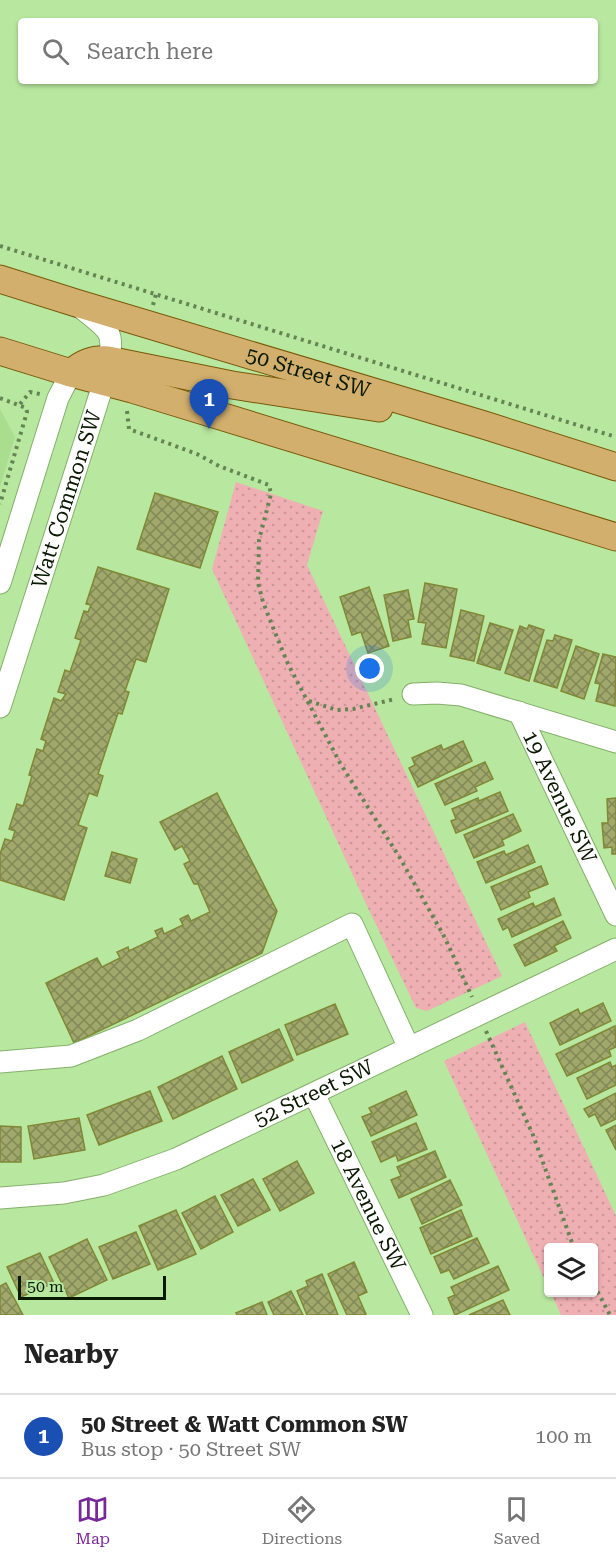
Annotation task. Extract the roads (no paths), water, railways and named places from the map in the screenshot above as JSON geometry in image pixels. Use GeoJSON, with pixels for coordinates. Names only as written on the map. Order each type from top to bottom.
{"type":"FeatureCollection","features":[{"type":"Feature","properties":{"kind":"main road","name":"50 Street SW"},"geometry":{"type":"LineString","coordinates":[[0,279],[616,467]]}},
{"type":"Feature","properties":{"kind":"main road"},"geometry":{"type":"LineString","coordinates":[[0,351],[71,373],[106,371],[232,385],[484,425]]}},
{"type":"Feature","properties":{"kind":"main road"},"geometry":{"type":"LineString","coordinates":[[106,371],[616,537]]}},
{"type":"Feature","properties":{"kind":"street","name":"Watt Common SW"},"geometry":{"type":"LineString","coordinates":[[0,707],[106,371],[111,339],[107,330],[76,303]]}},
{"type":"Feature","properties":{"kind":"street","name":"Watt Common SW"},"geometry":{"type":"LineString","coordinates":[[0,583],[58,398],[71,373]]}},
{"type":"Feature","properties":{"kind":"street"},"geometry":{"type":"LineString","coordinates":[[413,694],[461,695],[616,742]]}},
{"type":"Feature","properties":{"kind":"street","name":"19 Avenue SW"},"geometry":{"type":"LineString","coordinates":[[519,712],[616,915]]}},
{"type":"Feature","properties":{"kind":"street"},"geometry":{"type":"LineString","coordinates":[[0,1062],[71,1056],[138,1030],[352,924],[409,1048]]}},
{"type":"Feature","properties":{"kind":"street","name":"52 Street SW"},"geometry":{"type":"LineString","coordinates":[[0,1198],[64,1193],[104,1185],[176,1159],[616,949]]}},
{"type":"Feature","properties":{"kind":"street","name":"18 Avenue SW"},"geometry":{"type":"LineString","coordinates":[[314,1094],[422,1315]]}},
{"type":"Feature","properties":{"kind":"place","name":"50 Street & Watt Common SW"},"geometry":{"type":"Point","coordinates":[209,429]}}]}
